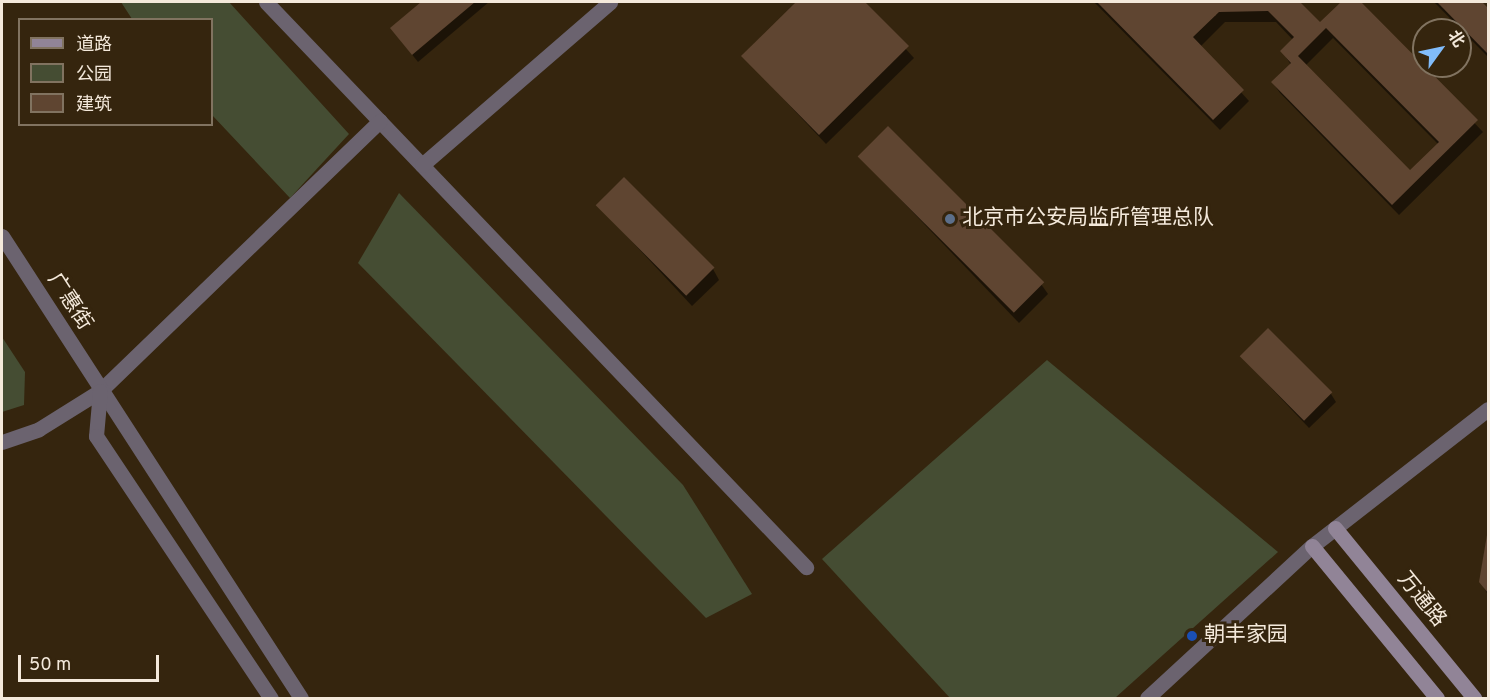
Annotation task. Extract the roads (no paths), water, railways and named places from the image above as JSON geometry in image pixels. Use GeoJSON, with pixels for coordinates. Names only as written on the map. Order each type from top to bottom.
{"type":"FeatureCollection","features":[{"type":"Feature","properties":{"kind":"main road","name":"万通路"},"geometry":{"type":"LineString","coordinates":[[1335,528],[1474,699]]}},
{"type":"Feature","properties":{"kind":"main road"},"geometry":{"type":"LineString","coordinates":[[1312,546],[1437,699]]}},
{"type":"Feature","properties":{"kind":"street"},"geometry":{"type":"LineString","coordinates":[[266,2],[806,567]]}},
{"type":"Feature","properties":{"kind":"street"},"geometry":{"type":"LineString","coordinates":[[422,165],[610,2]]}},
{"type":"Feature","properties":{"kind":"street"},"geometry":{"type":"LineString","coordinates":[[2,442],[39,429],[100,391],[380,121]]}},
{"type":"Feature","properties":{"kind":"street","name":"广惠街"},"geometry":{"type":"LineString","coordinates":[[2,236],[301,699]]}},
{"type":"Feature","properties":{"kind":"street"},"geometry":{"type":"LineString","coordinates":[[100,391],[96,436],[271,699]]}},
{"type":"Feature","properties":{"kind":"street"},"geometry":{"type":"LineString","coordinates":[[1147,699],[1312,546],[1488,409]]}},
{"type":"Feature","properties":{"kind":"place","name":"北京市公安局监所管理总队"},"geometry":{"type":"Point","coordinates":[950,219]}},
{"type":"Feature","properties":{"kind":"place","name":"朝丰家园"},"geometry":{"type":"Point","coordinates":[1192,636]}}]}
